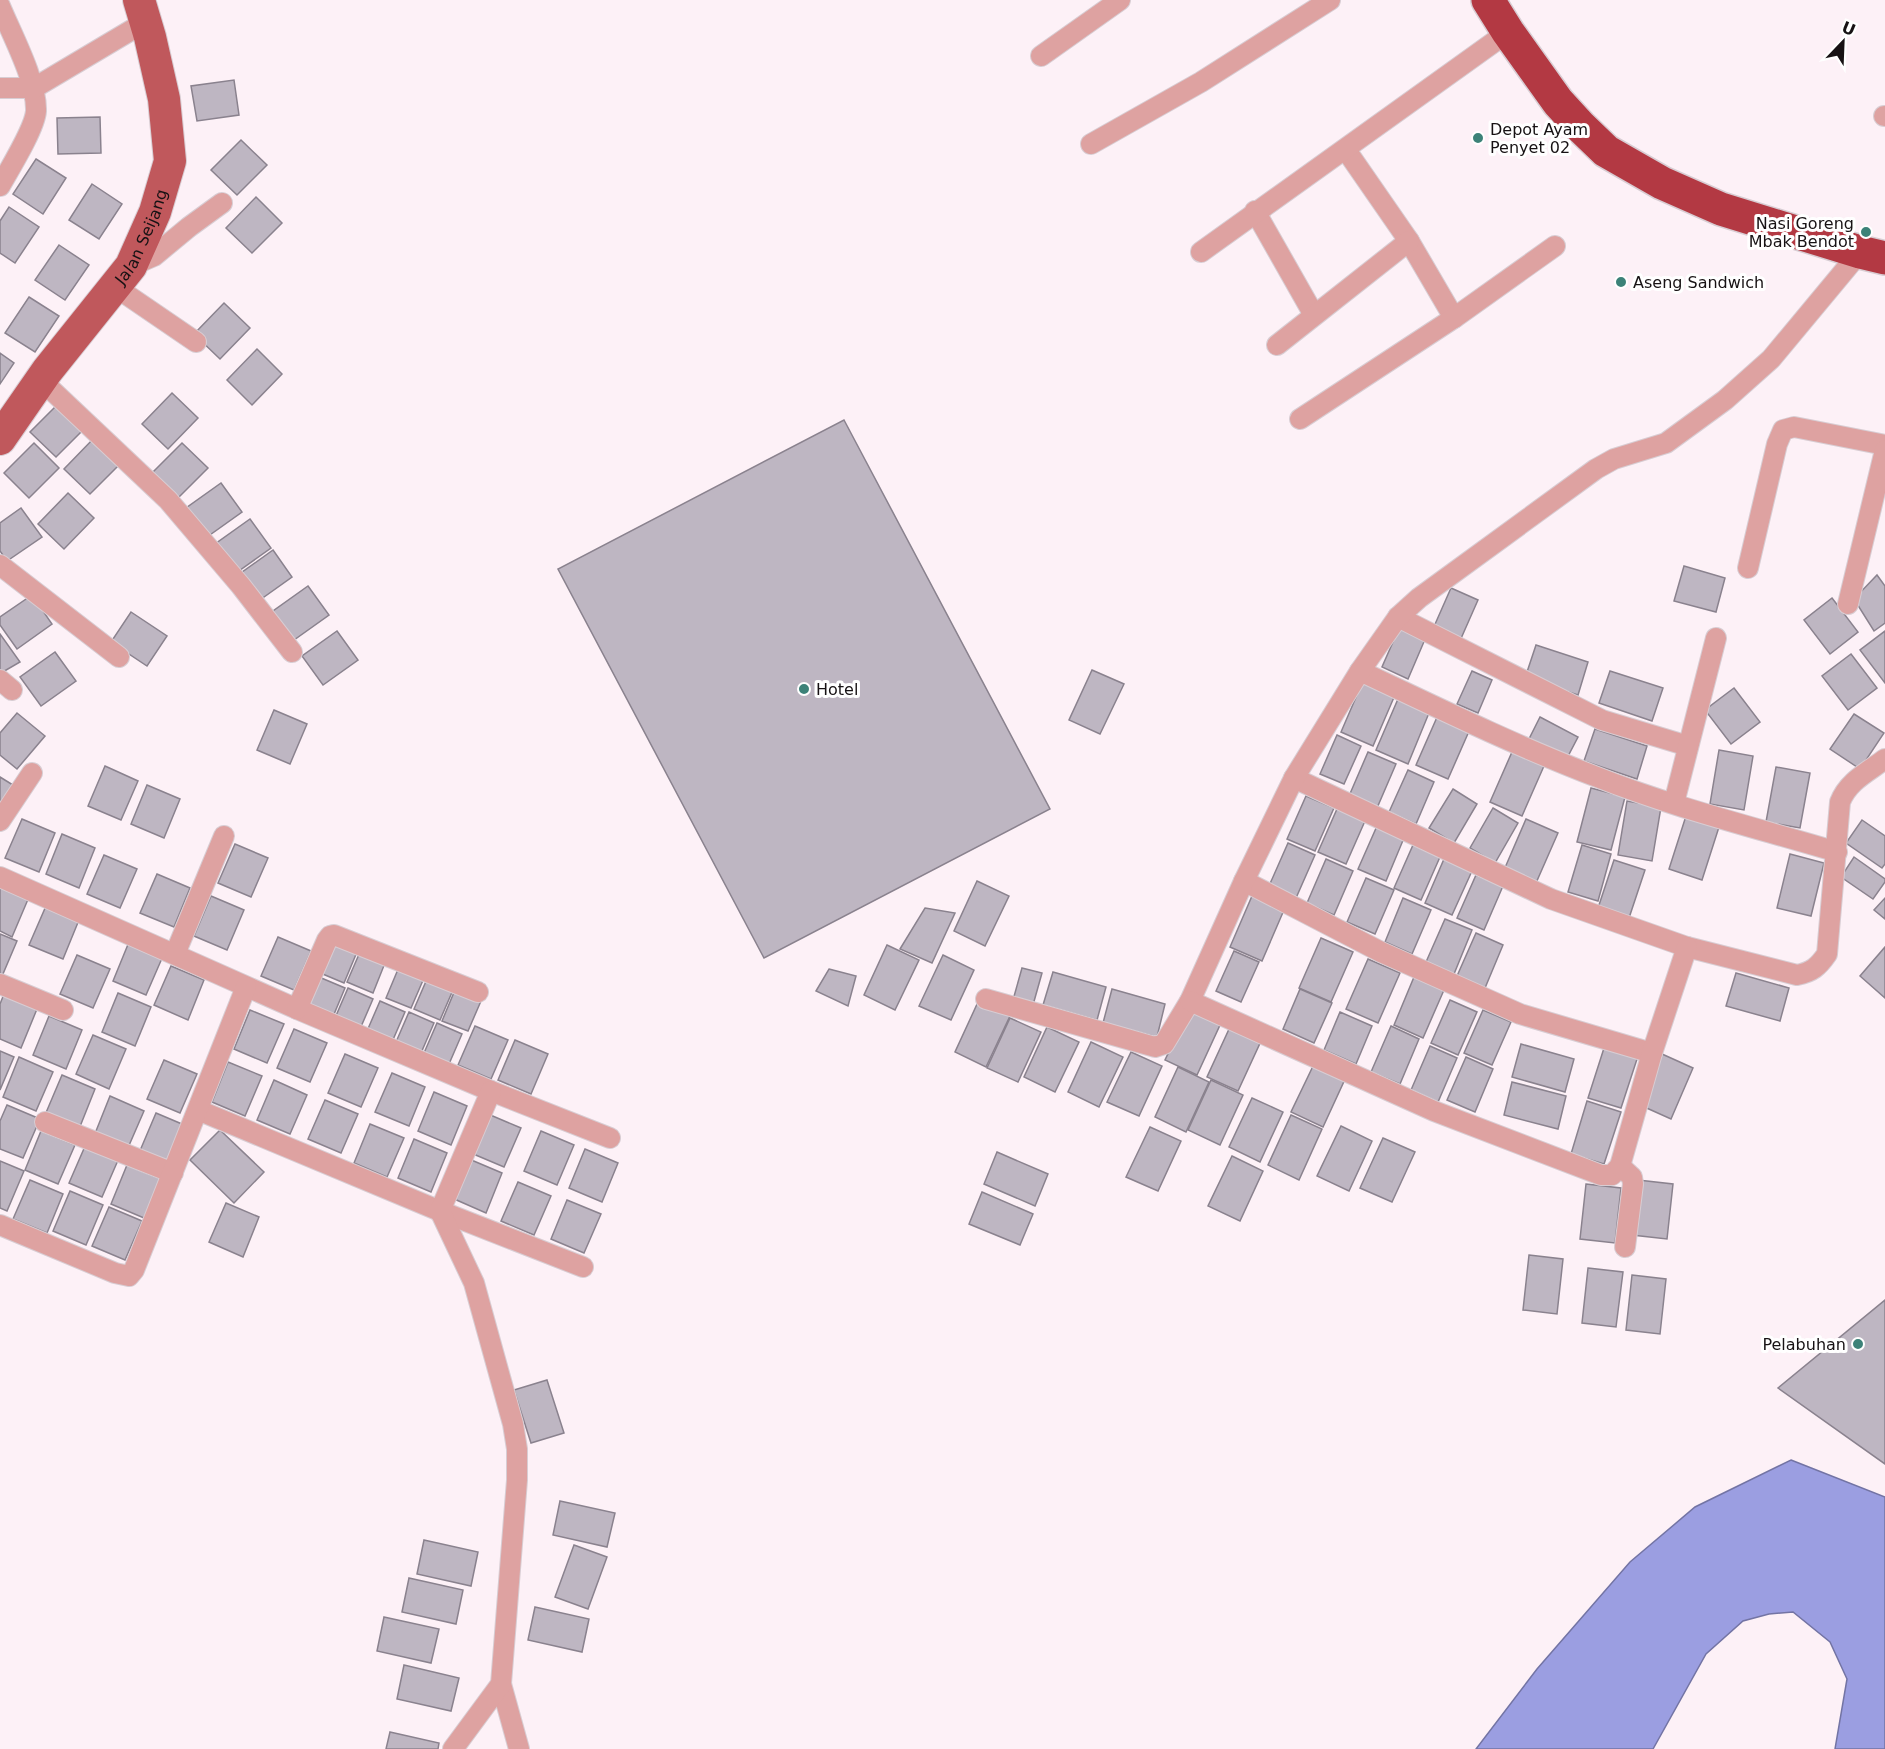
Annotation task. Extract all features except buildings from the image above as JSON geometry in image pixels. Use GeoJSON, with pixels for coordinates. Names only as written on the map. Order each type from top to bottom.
{"type":"FeatureCollection","features":[{"type":"Feature","properties":{"kind":"highway"},"geometry":{"type":"LineString","coordinates":[[1488,0],[1558,102],[1606,151],[1662,183],[1720,209],[1872,255]]}},
{"type":"Feature","properties":{"kind":"main road","name":"Jalan Seijang"},"geometry":{"type":"LineString","coordinates":[[0,439],[47,371],[123,276],[155,212],[170,161],[164,99],[142,11]]}},
{"type":"Feature","properties":{"kind":"street"},"geometry":{"type":"LineString","coordinates":[[1041,56],[1120,0]]}},
{"type":"Feature","properties":{"kind":"street"},"geometry":{"type":"LineString","coordinates":[[1091,144],[1201,82],[1330,0]]}},
{"type":"Feature","properties":{"kind":"street"},"geometry":{"type":"LineString","coordinates":[[0,6],[34,88],[36,113],[21,148],[0,186]]}},
{"type":"Feature","properties":{"kind":"street"},"geometry":{"type":"LineString","coordinates":[[0,88],[34,88],[142,11]]}},
{"type":"Feature","properties":{"kind":"street"},"geometry":{"type":"LineString","coordinates":[[1201,252],[1508,32]]}},
{"type":"Feature","properties":{"kind":"street"},"geometry":{"type":"LineString","coordinates":[[1346,150],[1409,241],[1454,318]]}},
{"type":"Feature","properties":{"kind":"street"},"geometry":{"type":"LineString","coordinates":[[195,342],[123,276],[170,245],[189,227],[222,203]]}},
{"type":"Feature","properties":{"kind":"street"},"geometry":{"type":"LineString","coordinates":[[1256,211],[1314,315]]}},
{"type":"Feature","properties":{"kind":"street"},"geometry":{"type":"LineString","coordinates":[[1277,345],[1409,241]]}},
{"type":"Feature","properties":{"kind":"street"},"geometry":{"type":"LineString","coordinates":[[1300,419],[1454,318],[1555,246]]}},
{"type":"Feature","properties":{"kind":"street"},"geometry":{"type":"LineString","coordinates":[[986,999],[1155,1047],[1164,1044],[1190,1000],[1294,778],[1360,670],[1398,617],[1419,598],[1596,469],[1614,459],[1666,443],[1725,400],[1771,359],[1872,255]]}},
{"type":"Feature","properties":{"kind":"street"},"geometry":{"type":"LineString","coordinates":[[42,381],[168,500],[241,586],[292,652]]}},
{"type":"Feature","properties":{"kind":"street"},"geometry":{"type":"LineString","coordinates":[[1748,568],[1777,444],[1783,430],[1794,427],[1885,445]]}},
{"type":"Feature","properties":{"kind":"street"},"geometry":{"type":"LineString","coordinates":[[1848,604],[1885,450]]}},
{"type":"Feature","properties":{"kind":"street"},"geometry":{"type":"LineString","coordinates":[[0,565],[119,657]]}},
{"type":"Feature","properties":{"kind":"street"},"geometry":{"type":"LineString","coordinates":[[1398,617],[1602,720],[1688,746]]}},
{"type":"Feature","properties":{"kind":"street"},"geometry":{"type":"LineString","coordinates":[[1674,803],[1716,638]]}},
{"type":"Feature","properties":{"kind":"street"},"geometry":{"type":"LineString","coordinates":[[1360,670],[1508,741],[1599,778],[1837,852]]}},
{"type":"Feature","properties":{"kind":"street"},"geometry":{"type":"LineString","coordinates":[[1294,778],[1551,899],[1687,947],[1797,975],[1817,967],[1827,954],[1840,802],[1851,783],[1885,759]]}},
{"type":"Feature","properties":{"kind":"street"},"geometry":{"type":"LineString","coordinates":[[0,821],[32,773]]}},
{"type":"Feature","properties":{"kind":"street"},"geometry":{"type":"LineString","coordinates":[[175,954],[224,836]]}},
{"type":"Feature","properties":{"kind":"street"},"geometry":{"type":"LineString","coordinates":[[0,877],[297,1009],[491,1091],[610,1138]]}},
{"type":"Feature","properties":{"kind":"street"},"geometry":{"type":"LineString","coordinates":[[1244,882],[1382,952],[1520,1014],[1652,1053]]}},
{"type":"Feature","properties":{"kind":"street"},"geometry":{"type":"LineString","coordinates":[[297,1009],[327,940],[334,935],[478,992]]}},
{"type":"Feature","properties":{"kind":"street"},"geometry":{"type":"LineString","coordinates":[[1190,1000],[1434,1111],[1601,1175],[1612,1175],[1620,1166],[1652,1053],[1687,947]]}},
{"type":"Feature","properties":{"kind":"street"},"geometry":{"type":"LineString","coordinates":[[0,984],[63,1010]]}},
{"type":"Feature","properties":{"kind":"street"},"geometry":{"type":"LineString","coordinates":[[0,1225],[116,1273],[129,1276],[134,1270],[246,987]]}},
{"type":"Feature","properties":{"kind":"street"},"geometry":{"type":"LineString","coordinates":[[491,1091],[440,1211],[474,1283],[513,1424],[517,1449],[517,1480],[501,1684],[519,1749]]}},
{"type":"Feature","properties":{"kind":"street"},"geometry":{"type":"LineString","coordinates":[[198,1110],[440,1211],[583,1267]]}},
{"type":"Feature","properties":{"kind":"street"},"geometry":{"type":"LineString","coordinates":[[45,1122],[173,1173]]}},
{"type":"Feature","properties":{"kind":"street"},"geometry":{"type":"LineString","coordinates":[[1620,1166],[1632,1177],[1633,1184],[1625,1248]]}},
{"type":"Feature","properties":{"kind":"street"},"geometry":{"type":"LineString","coordinates":[[453,1749],[501,1684]]}},
{"type":"Feature","properties":{"kind":"water"},"geometry":{"type":"Polygon","coordinates":[[[1791,1460],[1885,1497],[1885,1749],[1835,1749],[1847,1679],[1830,1642],[1793,1612],[1769,1614],[1743,1621],[1706,1654],[1653,1749],[1476,1749],[1537,1669],[1630,1562],[1695,1507],[1791,1460]]]}},
{"type":"Feature","properties":{"kind":"place","name":"Depot Ayam Penyet 02"},"geometry":{"type":"Point","coordinates":[1478,138]}},
{"type":"Feature","properties":{"kind":"place","name":"Nasi Goreng Mbak Bendot"},"geometry":{"type":"Point","coordinates":[1866,232]}},
{"type":"Feature","properties":{"kind":"place","name":"Aseng Sandwich"},"geometry":{"type":"Point","coordinates":[1621,282]}},
{"type":"Feature","properties":{"kind":"place","name":"Hotel"},"geometry":{"type":"Point","coordinates":[804,689]}},
{"type":"Feature","properties":{"kind":"place","name":"Pelabuhan"},"geometry":{"type":"Point","coordinates":[1858,1344]}}]}
